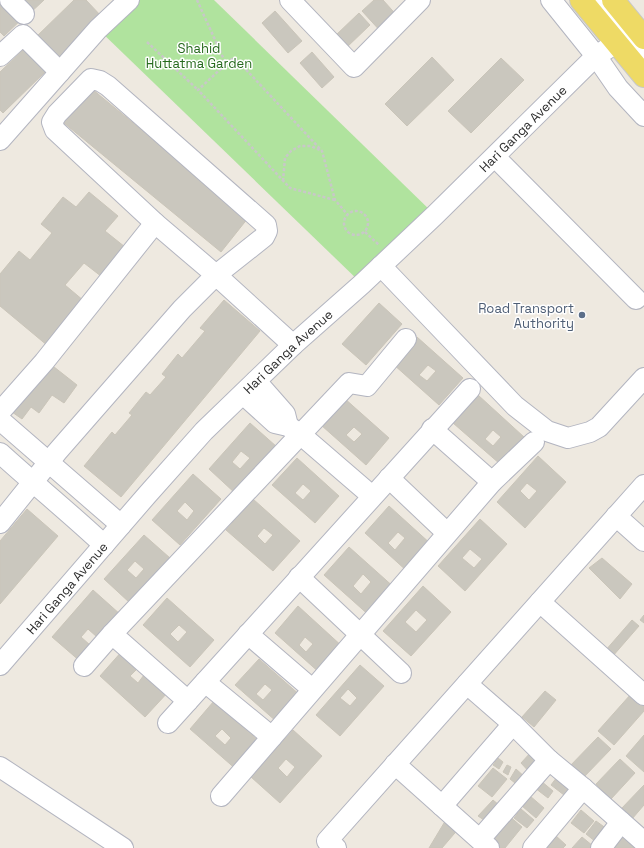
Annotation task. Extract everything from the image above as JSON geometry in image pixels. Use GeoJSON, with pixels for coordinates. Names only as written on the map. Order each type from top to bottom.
{"type":"FeatureCollection","features":[{"type":"Feature","properties":{"kind":"main road"},"geometry":{"type":"LineString","coordinates":[[581,0],[644,76]]}},
{"type":"Feature","properties":{"kind":"main road"},"geometry":{"type":"LineString","coordinates":[[613,0],[640,26]]}},
{"type":"Feature","properties":{"kind":"street"},"geometry":{"type":"LineString","coordinates":[[10,0],[24,14]]}},
{"type":"Feature","properties":{"kind":"street"},"geometry":{"type":"LineString","coordinates":[[0,140],[98,29],[129,0]]}},
{"type":"Feature","properties":{"kind":"street"},"geometry":{"type":"LineString","coordinates":[[290,0],[354,67],[420,0]]}},
{"type":"Feature","properties":{"kind":"street"},"geometry":{"type":"LineString","coordinates":[[551,0],[596,56],[618,88],[644,116]]}},
{"type":"Feature","properties":{"kind":"street"},"geometry":{"type":"LineString","coordinates":[[597,0],[644,58]]}},
{"type":"Feature","properties":{"kind":"street"},"geometry":{"type":"LineString","coordinates":[[0,56],[22,35],[60,72]]}},
{"type":"Feature","properties":{"kind":"street","name":"Hari Ganga Avenue"},"geometry":{"type":"LineString","coordinates":[[0,665],[204,431],[293,345],[381,266],[495,157],[596,56],[616,43]]}},
{"type":"Feature","properties":{"kind":"street"},"geometry":{"type":"LineString","coordinates":[[0,523],[48,462],[182,309],[216,275],[264,237],[266,231],[266,225],[108,86],[100,81],[90,79],[57,114],[52,122],[55,130],[155,223],[216,275],[293,345]]}},
{"type":"Feature","properties":{"kind":"street"},"geometry":{"type":"LineString","coordinates":[[495,157],[636,299]]}},
{"type":"Feature","properties":{"kind":"street"},"geometry":{"type":"LineString","coordinates":[[0,412],[44,362],[155,223]]}},
{"type":"Feature","properties":{"kind":"street"},"geometry":{"type":"LineString","coordinates":[[381,266],[515,406],[547,431],[568,438],[590,432],[599,427],[644,378]]}},
{"type":"Feature","properties":{"kind":"street"},"geometry":{"type":"LineString","coordinates":[[84,666],[294,430],[350,383],[367,386],[406,339]]}},
{"type":"Feature","properties":{"kind":"street"},"geometry":{"type":"LineString","coordinates":[[250,388],[275,423],[294,430],[372,496]]}},
{"type":"Feature","properties":{"kind":"street"},"geometry":{"type":"LineString","coordinates":[[168,723],[470,389]]}},
{"type":"Feature","properties":{"kind":"street"},"geometry":{"type":"LineString","coordinates":[[0,420],[121,525]]}},
{"type":"Feature","properties":{"kind":"street"},"geometry":{"type":"LineString","coordinates":[[432,430],[492,482]]}},
{"type":"Feature","properties":{"kind":"street"},"geometry":{"type":"LineString","coordinates":[[221,796],[492,482],[534,442]]}},
{"type":"Feature","properties":{"kind":"street"},"geometry":{"type":"LineString","coordinates":[[0,453],[33,483],[56,500],[104,545]]}},
{"type":"Feature","properties":{"kind":"street"},"geometry":{"type":"LineString","coordinates":[[389,478],[447,533]]}},
{"type":"Feature","properties":{"kind":"street"},"geometry":{"type":"LineString","coordinates":[[336,848],[327,841],[644,485]]}},
{"type":"Feature","properties":{"kind":"street"},"geometry":{"type":"LineString","coordinates":[[616,516],[644,540]]}},
{"type":"Feature","properties":{"kind":"street"},"geometry":{"type":"LineString","coordinates":[[299,577],[401,673]]}},
{"type":"Feature","properties":{"kind":"street"},"geometry":{"type":"LineString","coordinates":[[540,602],[644,695]]}},
{"type":"Feature","properties":{"kind":"street"},"geometry":{"type":"LineString","coordinates":[[112,634],[188,701]]}},
{"type":"Feature","properties":{"kind":"street"},"geometry":{"type":"LineString","coordinates":[[248,634],[312,689]]}},
{"type":"Feature","properties":{"kind":"street"},"geometry":{"type":"LineString","coordinates":[[205,682],[272,737]]}},
{"type":"Feature","properties":{"kind":"street"},"geometry":{"type":"LineString","coordinates":[[467,684],[512,724],[549,760],[644,842]]}},
{"type":"Feature","properties":{"kind":"street"},"geometry":{"type":"LineString","coordinates":[[442,806],[512,724]]}},
{"type":"Feature","properties":{"kind":"street"},"geometry":{"type":"LineString","coordinates":[[395,764],[484,844],[549,760]]}},
{"type":"Feature","properties":{"kind":"street"},"geometry":{"type":"LineString","coordinates":[[0,767],[123,848]]}},
{"type":"Feature","properties":{"kind":"street"},"geometry":{"type":"LineString","coordinates":[[533,848],[583,788]]}},
{"type":"Feature","properties":{"kind":"street"},"geometry":{"type":"LineString","coordinates":[[600,848],[621,822]]}},
{"type":"Feature","properties":{"kind":"path"},"geometry":{"type":"LineString","coordinates":[[197,0],[226,64]]}},
{"type":"Feature","properties":{"kind":"path"},"geometry":{"type":"LineString","coordinates":[[147,42],[198,90],[290,188],[335,200]]}},
{"type":"Feature","properties":{"kind":"path"},"geometry":{"type":"LineString","coordinates":[[198,90],[232,59],[239,62],[322,151],[335,200],[348,215]]}},
{"type":"Feature","properties":{"kind":"path"},"geometry":{"type":"LineString","coordinates":[[283,181],[285,158],[291,151],[300,146],[311,146],[322,151]]}},
{"type":"Feature","properties":{"kind":"path"},"geometry":{"type":"LineString","coordinates":[[355,212],[366,216],[368,224],[365,232],[355,235],[348,232],[345,222],[348,215],[355,212]]}},
{"type":"Feature","properties":{"kind":"green space","name":"Shahid Huttatma Garden"},"geometry":{"type":"Polygon","coordinates":[[[129,0],[214,0],[435,215],[362,284],[98,29],[129,0]]]}},
{"type":"Feature","properties":{"kind":"building"},"geometry":{"type":"Polygon","coordinates":[[[0,0],[7,0],[24,17],[4,36],[0,32],[0,0]]]}},
{"type":"Feature","properties":{"kind":"building"},"geometry":{"type":"Polygon","coordinates":[[[13,0],[44,0],[28,15],[13,0]]]}},
{"type":"Feature","properties":{"kind":"building"},"geometry":{"type":"Polygon","coordinates":[[[74,0],[86,0],[102,17],[56,60],[35,38],[74,0]]]}},
{"type":"Feature","properties":{"kind":"building"},"geometry":{"type":"Polygon","coordinates":[[[374,0],[383,0],[400,19],[383,34],[362,11],[374,0]]]}},
{"type":"Feature","properties":{"kind":"building"},"geometry":{"type":"Polygon","coordinates":[[[275,11],[302,41],[288,53],[262,23],[275,11]]]}},
{"type":"Feature","properties":{"kind":"building"},"geometry":{"type":"Polygon","coordinates":[[[359,13],[370,25],[346,48],[335,36],[359,13]]]}},
{"type":"Feature","properties":{"kind":"building"},"geometry":{"type":"Polygon","coordinates":[[[24,49],[45,72],[3,113],[0,110],[0,72],[24,49]]]}},
{"type":"Feature","properties":{"kind":"building"},"geometry":{"type":"Polygon","coordinates":[[[312,52],[334,77],[322,88],[300,63],[312,52]]]}},
{"type":"Feature","properties":{"kind":"building"},"geometry":{"type":"Polygon","coordinates":[[[432,57],[454,80],[407,126],[385,104],[432,57]]]}},
{"type":"Feature","properties":{"kind":"building"},"geometry":{"type":"Polygon","coordinates":[[[501,58],[524,80],[471,133],[448,111],[501,58]]]}},
{"type":"Feature","properties":{"kind":"building"},"geometry":{"type":"Polygon","coordinates":[[[92,89],[248,218],[221,252],[64,123],[92,89]]]}},
{"type":"Feature","properties":{"kind":"building"},"geometry":{"type":"Polygon","coordinates":[[[89,192],[118,216],[105,231],[130,251],[106,280],[84,263],[65,285],[84,301],[48,346],[0,306],[0,274],[19,251],[30,260],[52,233],[41,224],[63,197],[76,207],[89,192]]]}},
{"type":"Feature","properties":{"kind":"building"},"geometry":{"type":"Polygon","coordinates":[[[224,300],[260,331],[121,497],[84,466],[112,432],[115,435],[132,415],[129,413],[146,392],[150,395],[166,377],[162,374],[178,354],[182,358],[205,331],[200,328],[224,300]]]}},
{"type":"Feature","properties":{"kind":"building"},"geometry":{"type":"Polygon","coordinates":[[[379,303],[402,324],[366,365],[342,344],[379,303]]]}},
{"type":"Feature","properties":{"kind":"building"},"geometry":{"type":"Polygon","coordinates":[[[417,337],[463,378],[439,405],[393,364],[417,337]],[[428,365],[419,375],[427,381],[436,371],[428,365]]]}},
{"type":"Feature","properties":{"kind":"building"},"geometry":{"type":"Polygon","coordinates":[[[49,363],[77,385],[64,403],[52,395],[39,413],[31,407],[22,419],[12,412],[49,363]]]}},
{"type":"Feature","properties":{"kind":"building"},"geometry":{"type":"Polygon","coordinates":[[[478,395],[524,437],[500,464],[453,423],[478,395]],[[493,430],[485,439],[493,446],[501,437],[493,430]]]}},
{"type":"Feature","properties":{"kind":"building"},"geometry":{"type":"Polygon","coordinates":[[[344,398],[389,438],[366,465],[321,425],[344,398]],[[354,427],[346,435],[354,442],[362,434],[354,427]]]}},
{"type":"Feature","properties":{"kind":"building"},"geometry":{"type":"Polygon","coordinates":[[[250,423],[277,447],[236,494],[209,469],[250,423]],[[241,451],[232,462],[240,469],[250,458],[241,451]]]}},
{"type":"Feature","properties":{"kind":"building"},"geometry":{"type":"Polygon","coordinates":[[[538,456],[566,482],[525,528],[497,502],[538,456]],[[527,483],[520,491],[529,500],[537,491],[527,483]]]}},
{"type":"Feature","properties":{"kind":"building"},"geometry":{"type":"Polygon","coordinates":[[[297,458],[339,496],[315,523],[272,485],[297,458]],[[303,484],[295,493],[303,500],[311,491],[303,484]]]}},
{"type":"Feature","properties":{"kind":"building"},"geometry":{"type":"Polygon","coordinates":[[[193,474],[221,499],[180,545],[152,520],[193,474]],[[185,502],[177,511],[187,520],[194,511],[185,502]]]}},
{"type":"Feature","properties":{"kind":"building"},"geometry":{"type":"Polygon","coordinates":[[[253,499],[300,541],[273,571],[226,530],[253,499]],[[264,528],[257,536],[265,544],[273,535],[264,528]]]}},
{"type":"Feature","properties":{"kind":"building"},"geometry":{"type":"Polygon","coordinates":[[[389,506],[432,545],[408,572],[365,533],[389,506]],[[398,532],[388,543],[395,550],[405,538],[398,532]]]}},
{"type":"Feature","properties":{"kind":"building"},"geometry":{"type":"Polygon","coordinates":[[[27,509],[58,536],[0,604],[0,541],[27,509]]]}},
{"type":"Feature","properties":{"kind":"building"},"geometry":{"type":"Polygon","coordinates":[[[480,519],[507,544],[465,591],[438,566],[480,519]],[[470,549],[462,558],[474,568],[482,559],[470,549]]]}},
{"type":"Feature","properties":{"kind":"building"},"geometry":{"type":"Polygon","coordinates":[[[144,535],[170,558],[130,603],[104,579],[144,535]],[[135,561],[127,570],[136,578],[144,569],[135,561]]]}},
{"type":"Feature","properties":{"kind":"building"},"geometry":{"type":"Polygon","coordinates":[[[349,547],[396,589],[371,617],[324,575],[349,547]],[[363,574],[353,586],[361,594],[371,582],[363,574]]]}},
{"type":"Feature","properties":{"kind":"building"},"geometry":{"type":"Polygon","coordinates":[[[602,558],[632,584],[620,599],[589,568],[602,558]]]}},
{"type":"Feature","properties":{"kind":"building"},"geometry":{"type":"Polygon","coordinates":[[[423,586],[451,612],[411,656],[383,631],[423,586]],[[416,610],[405,622],[416,632],[427,620],[416,610]]]}},
{"type":"Feature","properties":{"kind":"building"},"geometry":{"type":"Polygon","coordinates":[[[93,590],[121,615],[81,662],[52,637],[93,590]],[[88,629],[81,637],[90,645],[97,637],[88,629]]]}},
{"type":"Feature","properties":{"kind":"building"},"geometry":{"type":"Polygon","coordinates":[[[167,598],[214,640],[190,667],[143,625],[167,598]],[[179,625],[170,634],[178,642],[187,632],[179,625]]]}},
{"type":"Feature","properties":{"kind":"building"},"geometry":{"type":"Polygon","coordinates":[[[298,606],[344,648],[321,674],[275,633],[298,606]],[[305,637],[299,645],[306,652],[313,644],[305,637]]]}},
{"type":"Feature","properties":{"kind":"building"},"geometry":{"type":"Polygon","coordinates":[[[644,615],[644,623],[640,620],[644,615]]]}},
{"type":"Feature","properties":{"kind":"building"},"geometry":{"type":"Polygon","coordinates":[[[632,620],[639,626],[612,657],[605,651],[632,620]]]}},
{"type":"Feature","properties":{"kind":"building"},"geometry":{"type":"Polygon","coordinates":[[[123,650],[169,691],[145,717],[100,676],[123,650]],[[137,669],[130,676],[138,683],[144,675],[137,669]]]}},
{"type":"Feature","properties":{"kind":"building"},"geometry":{"type":"Polygon","coordinates":[[[259,659],[301,696],[277,722],[235,685],[259,659]],[[265,684],[256,694],[263,700],[272,690],[265,684]]]}},
{"type":"Feature","properties":{"kind":"building"},"geometry":{"type":"Polygon","coordinates":[[[360,665],[384,686],[340,736],[316,715],[360,665]],[[348,689],[340,698],[350,706],[357,698],[348,689]]]}},
{"type":"Feature","properties":{"kind":"building"},"geometry":{"type":"Polygon","coordinates":[[[545,691],[556,700],[534,727],[522,717],[545,691]]]}},
{"type":"Feature","properties":{"kind":"building"},"geometry":{"type":"Polygon","coordinates":[[[631,694],[644,706],[644,711],[614,745],[598,731],[631,694]]]}},
{"type":"Feature","properties":{"kind":"building"},"geometry":{"type":"Polygon","coordinates":[[[214,701],[262,744],[238,771],[190,729],[214,701]],[[222,729],[215,736],[225,745],[231,738],[222,729]]]}},
{"type":"Feature","properties":{"kind":"building"},"geometry":{"type":"Polygon","coordinates":[[[293,730],[322,756],[280,803],[251,777],[293,730]],[[286,759],[278,768],[287,777],[295,767],[286,759]]]}},
{"type":"Feature","properties":{"kind":"building"},"geometry":{"type":"Polygon","coordinates":[[[644,735],[644,772],[626,756],[644,735]]]}},
{"type":"Feature","properties":{"kind":"building"},"geometry":{"type":"Polygon","coordinates":[[[598,737],[611,749],[582,779],[569,767],[598,737]]]}},
{"type":"Feature","properties":{"kind":"building"},"geometry":{"type":"Polygon","coordinates":[[[532,751],[543,761],[532,775],[521,763],[532,751]]]}},
{"type":"Feature","properties":{"kind":"building"},"geometry":{"type":"Polygon","coordinates":[[[498,758],[503,762],[499,769],[493,765],[498,758]]]}},
{"type":"Feature","properties":{"kind":"building"},"geometry":{"type":"Polygon","coordinates":[[[620,759],[635,773],[611,799],[596,784],[620,759]]]}},
{"type":"Feature","properties":{"kind":"building"},"geometry":{"type":"Polygon","coordinates":[[[507,765],[511,767],[508,775],[503,772],[507,765]]]}},
{"type":"Feature","properties":{"kind":"building"},"geometry":{"type":"Polygon","coordinates":[[[493,768],[507,779],[492,797],[478,786],[493,768]]]}},
{"type":"Feature","properties":{"kind":"building"},"geometry":{"type":"Polygon","coordinates":[[[516,769],[526,778],[520,787],[510,779],[516,769]]]}},
{"type":"Feature","properties":{"kind":"building"},"geometry":{"type":"Polygon","coordinates":[[[557,777],[570,787],[564,795],[551,785],[557,777]]]}},
{"type":"Feature","properties":{"kind":"building"},"geometry":{"type":"Polygon","coordinates":[[[541,781],[553,791],[548,798],[535,788],[541,781]]]}},
{"type":"Feature","properties":{"kind":"building"},"geometry":{"type":"Polygon","coordinates":[[[644,785],[644,805],[632,819],[621,809],[644,785]]]}},
{"type":"Feature","properties":{"kind":"building"},"geometry":{"type":"Polygon","coordinates":[[[530,796],[544,808],[536,818],[522,806],[530,796]]]}},
{"type":"Feature","properties":{"kind":"building"},"geometry":{"type":"Polygon","coordinates":[[[493,800],[499,805],[487,822],[478,816],[493,800]]]}},
{"type":"Feature","properties":{"kind":"building"},"geometry":{"type":"Polygon","coordinates":[[[521,809],[534,820],[527,828],[514,818],[521,809]]]}},
{"type":"Feature","properties":{"kind":"building"},"geometry":{"type":"Polygon","coordinates":[[[581,810],[594,821],[584,833],[571,823],[581,810]]]}},
{"type":"Feature","properties":{"kind":"building"},"geometry":{"type":"Polygon","coordinates":[[[508,815],[522,827],[505,848],[501,848],[489,838],[508,815]]]}},
{"type":"Feature","properties":{"kind":"building"},"geometry":{"type":"Polygon","coordinates":[[[447,818],[460,827],[442,848],[429,848],[447,818]]]}},
{"type":"Feature","properties":{"kind":"building"},"geometry":{"type":"Polygon","coordinates":[[[596,821],[607,829],[596,842],[586,834],[596,821]]]}},
{"type":"Feature","properties":{"kind":"building"},"geometry":{"type":"Polygon","coordinates":[[[622,831],[635,848],[608,848],[622,831]]]}},
{"type":"Feature","properties":{"kind":"building"},"geometry":{"type":"Polygon","coordinates":[[[555,835],[566,845],[563,848],[544,848],[555,835]]]}},
{"type":"Feature","properties":{"kind":"building"},"geometry":{"type":"Polygon","coordinates":[[[582,837],[593,846],[592,848],[572,848],[582,837]]]}},
{"type":"Feature","properties":{"kind":"place","name":"Road Transport Authority"},"geometry":{"type":"Point","coordinates":[582,315]}}]}
